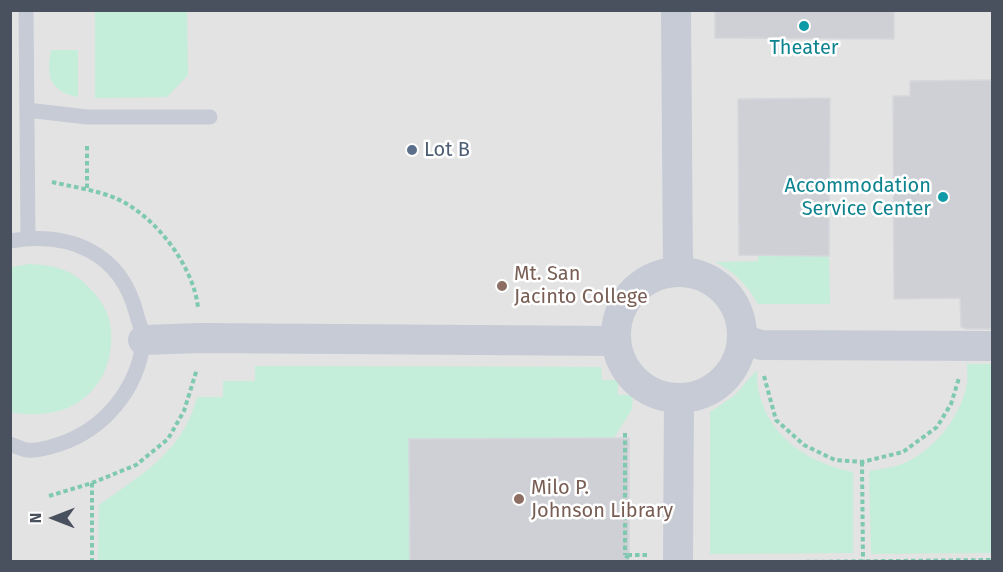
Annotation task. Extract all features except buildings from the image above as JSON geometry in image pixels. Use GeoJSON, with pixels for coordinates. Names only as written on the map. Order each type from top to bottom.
{"type":"FeatureCollection","features":[{"type":"Feature","properties":{"kind":"street"},"geometry":{"type":"LineString","coordinates":[[676,10],[678,271]]}},
{"type":"Feature","properties":{"kind":"street"},"geometry":{"type":"LineString","coordinates":[[752,342],[735,305],[725,291],[711,280],[695,273],[678,271],[657,274],[639,285],[625,301],[617,320],[615,341],[620,360],[630,376],[644,388],[661,396],[679,398],[698,396],[715,387],[729,374],[738,358],[752,342],[993,346]]}},
{"type":"Feature","properties":{"kind":"street"},"geometry":{"type":"LineString","coordinates":[[143,340],[201,338],[615,341]]}},
{"type":"Feature","properties":{"kind":"street"},"geometry":{"type":"LineString","coordinates":[[678,561],[679,398]]}},
{"type":"Feature","properties":{"kind":"lane"},"geometry":{"type":"LineString","coordinates":[[26,10],[28,238]]}},
{"type":"Feature","properties":{"kind":"lane"},"geometry":{"type":"LineString","coordinates":[[27,110],[87,117],[210,117]]}},
{"type":"Feature","properties":{"kind":"lane"},"geometry":{"type":"LineString","coordinates":[[10,241],[28,238],[52,239],[74,243],[96,254],[115,269],[126,284],[143,340],[140,361],[125,394],[113,409],[92,428],[74,439],[52,446],[28,450],[10,444]]}},
{"type":"Feature","properties":{"kind":"path"},"geometry":{"type":"LineString","coordinates":[[87,146],[87,190]]}},
{"type":"Feature","properties":{"kind":"path"},"geometry":{"type":"LineString","coordinates":[[752,342],[776,420],[804,445],[835,460],[862,462],[903,452],[938,427],[951,404],[959,380],[959,346]]}},
{"type":"Feature","properties":{"kind":"path"},"geometry":{"type":"LineString","coordinates":[[625,433],[625,555]]}},
{"type":"Feature","properties":{"kind":"path"},"geometry":{"type":"LineString","coordinates":[[862,462],[863,561]]}},
{"type":"Feature","properties":{"kind":"path"},"geometry":{"type":"LineString","coordinates":[[92,483],[92,561]]}},
{"type":"Feature","properties":{"kind":"path"},"geometry":{"type":"LineString","coordinates":[[791,561],[993,560]]}},
{"type":"Feature","properties":{"kind":"shaded area","name":"Mt. San Jacinto College"},"geometry":{"type":"Polygon","coordinates":[[[11,11],[992,11],[992,561],[11,561],[11,11]]]}},
{"type":"Feature","properties":{"kind":"green space"},"geometry":{"type":"Polygon","coordinates":[[[95,11],[187,11],[188,75],[167,97],[95,98],[95,11]]]}},
{"type":"Feature","properties":{"kind":"green space"},"geometry":{"type":"Polygon","coordinates":[[[51,50],[78,50],[78,97],[61,91],[52,81],[49,68],[51,50]]]}},
{"type":"Feature","properties":{"kind":"green space"},"geometry":{"type":"Polygon","coordinates":[[[758,256],[829,256],[830,304],[758,304],[740,280],[715,262],[758,261],[758,256]]]}},
{"type":"Feature","properties":{"kind":"green space"},"geometry":{"type":"Polygon","coordinates":[[[30,264],[62,269],[82,281],[95,294],[109,318],[111,345],[107,364],[100,380],[90,393],[63,409],[29,414],[11,412],[11,267],[30,264]]]}},
{"type":"Feature","properties":{"kind":"green space"},"geometry":{"type":"Polygon","coordinates":[[[967,364],[992,364],[992,553],[871,554],[869,471],[902,464],[925,451],[935,442],[952,420],[964,396],[967,364]]]}},
{"type":"Feature","properties":{"kind":"green space"},"geometry":{"type":"Polygon","coordinates":[[[255,366],[601,367],[602,380],[618,380],[618,395],[633,395],[632,409],[614,438],[409,439],[410,561],[98,562],[99,505],[145,472],[171,447],[191,416],[197,397],[223,397],[223,381],[255,381],[255,366]]]}},
{"type":"Feature","properties":{"kind":"green space"},"geometry":{"type":"Polygon","coordinates":[[[757,370],[758,390],[764,409],[782,436],[807,455],[853,472],[853,553],[710,554],[710,412],[734,396],[757,370]]]}},
{"type":"Feature","properties":{"kind":"place","name":"Theater"},"geometry":{"type":"Point","coordinates":[804,26]}},
{"type":"Feature","properties":{"kind":"place","name":"Lot B"},"geometry":{"type":"Point","coordinates":[412,150]}},
{"type":"Feature","properties":{"kind":"place","name":"Accommodation Service Center"},"geometry":{"type":"Point","coordinates":[943,197]}},
{"type":"Feature","properties":{"kind":"place","name":"Mt. San Jacinto College"},"geometry":{"type":"Point","coordinates":[502,286]}},
{"type":"Feature","properties":{"kind":"place","name":"Milo P. Johnson Library"},"geometry":{"type":"Point","coordinates":[519,499]}}]}
